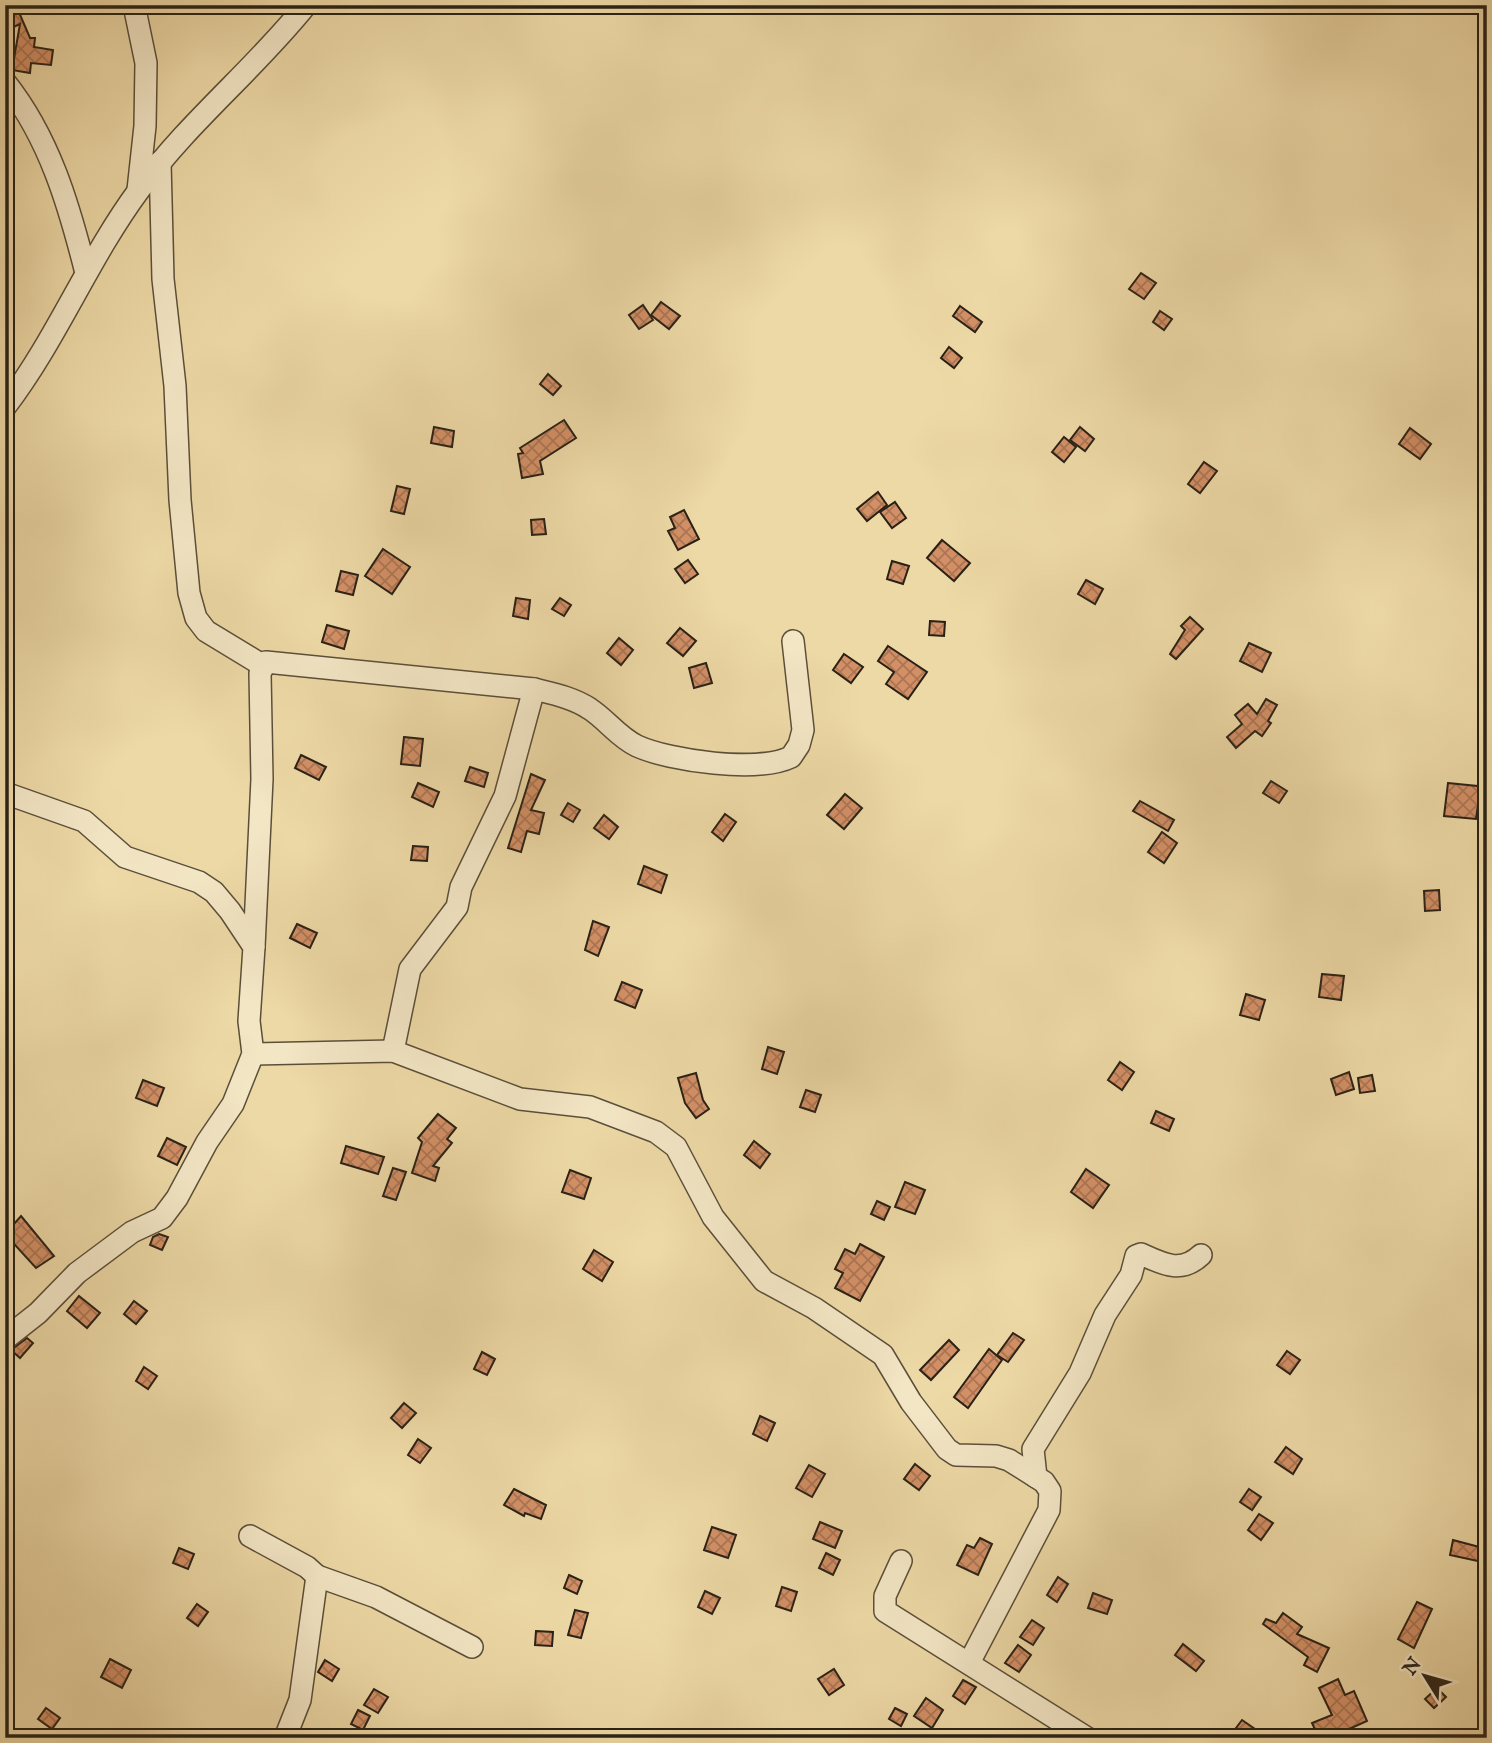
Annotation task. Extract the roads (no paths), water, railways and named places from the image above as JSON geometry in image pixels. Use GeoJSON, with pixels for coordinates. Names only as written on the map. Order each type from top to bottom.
{"type":"FeatureCollection","features":[{"type":"Feature","properties":{"kind":"street"},"geometry":{"type":"LineString","coordinates":[[134,5],[146,63],[145,126],[137,192]]}},
{"type":"Feature","properties":{"kind":"street"},"geometry":{"type":"LineString","coordinates":[[5,407],[45,349],[86,273],[137,192],[160,162],[306,5]]}},
{"type":"Feature","properties":{"kind":"street"},"geometry":{"type":"LineString","coordinates":[[5,82],[24,106],[55,171],[68,202],[86,273]]}},
{"type":"Feature","properties":{"kind":"street"},"geometry":{"type":"LineString","coordinates":[[160,162],[163,279],[175,386],[180,500],[189,593],[196,618],[206,631],[262,665]]}},
{"type":"Feature","properties":{"kind":"street"},"geometry":{"type":"LineString","coordinates":[[262,665],[271,660],[534,689],[576,701],[592,710],[622,738],[663,754],[761,765],[779,763],[791,757],[799,745],[803,730],[793,642]]}},
{"type":"Feature","properties":{"kind":"street"},"geometry":{"type":"LineString","coordinates":[[5,1339],[38,1313],[76,1273],[105,1250],[132,1231],[162,1218],[233,1104],[253,1055],[249,1021],[262,792],[262,665]]}},
{"type":"Feature","properties":{"kind":"street"},"geometry":{"type":"LineString","coordinates":[[393,1051],[410,969],[457,907],[460,887],[505,796],[534,689]]}},
{"type":"Feature","properties":{"kind":"street"},"geometry":{"type":"LineString","coordinates":[[5,793],[84,821],[125,857],[199,882],[214,892],[254,947]]}},
{"type":"Feature","properties":{"kind":"street"},"geometry":{"type":"LineString","coordinates":[[253,1055],[393,1051],[520,1099],[590,1107],[656,1132],[676,1147],[713,1217],[757,1274],[883,1355],[911,1402],[947,1449],[965,1457],[996,1455],[1009,1460],[1036,1477],[1050,1491],[1049,1510],[969,1662]]}},
{"type":"Feature","properties":{"kind":"street"},"geometry":{"type":"LineString","coordinates":[[1036,1477],[1033,1449],[1080,1373],[1105,1315],[1131,1275],[1136,1256],[1141,1254],[1170,1267],[1185,1266],[1200,1255]]}},
{"type":"Feature","properties":{"kind":"street"},"geometry":{"type":"LineString","coordinates":[[250,1536],[307,1567],[317,1576],[376,1597],[472,1647]]}},
{"type":"Feature","properties":{"kind":"street"},"geometry":{"type":"LineString","coordinates":[[901,1561],[885,1596],[885,1611],[1087,1738]]}},
{"type":"Feature","properties":{"kind":"street"},"geometry":{"type":"LineString","coordinates":[[285,1738],[300,1700],[317,1576]]}}]}
